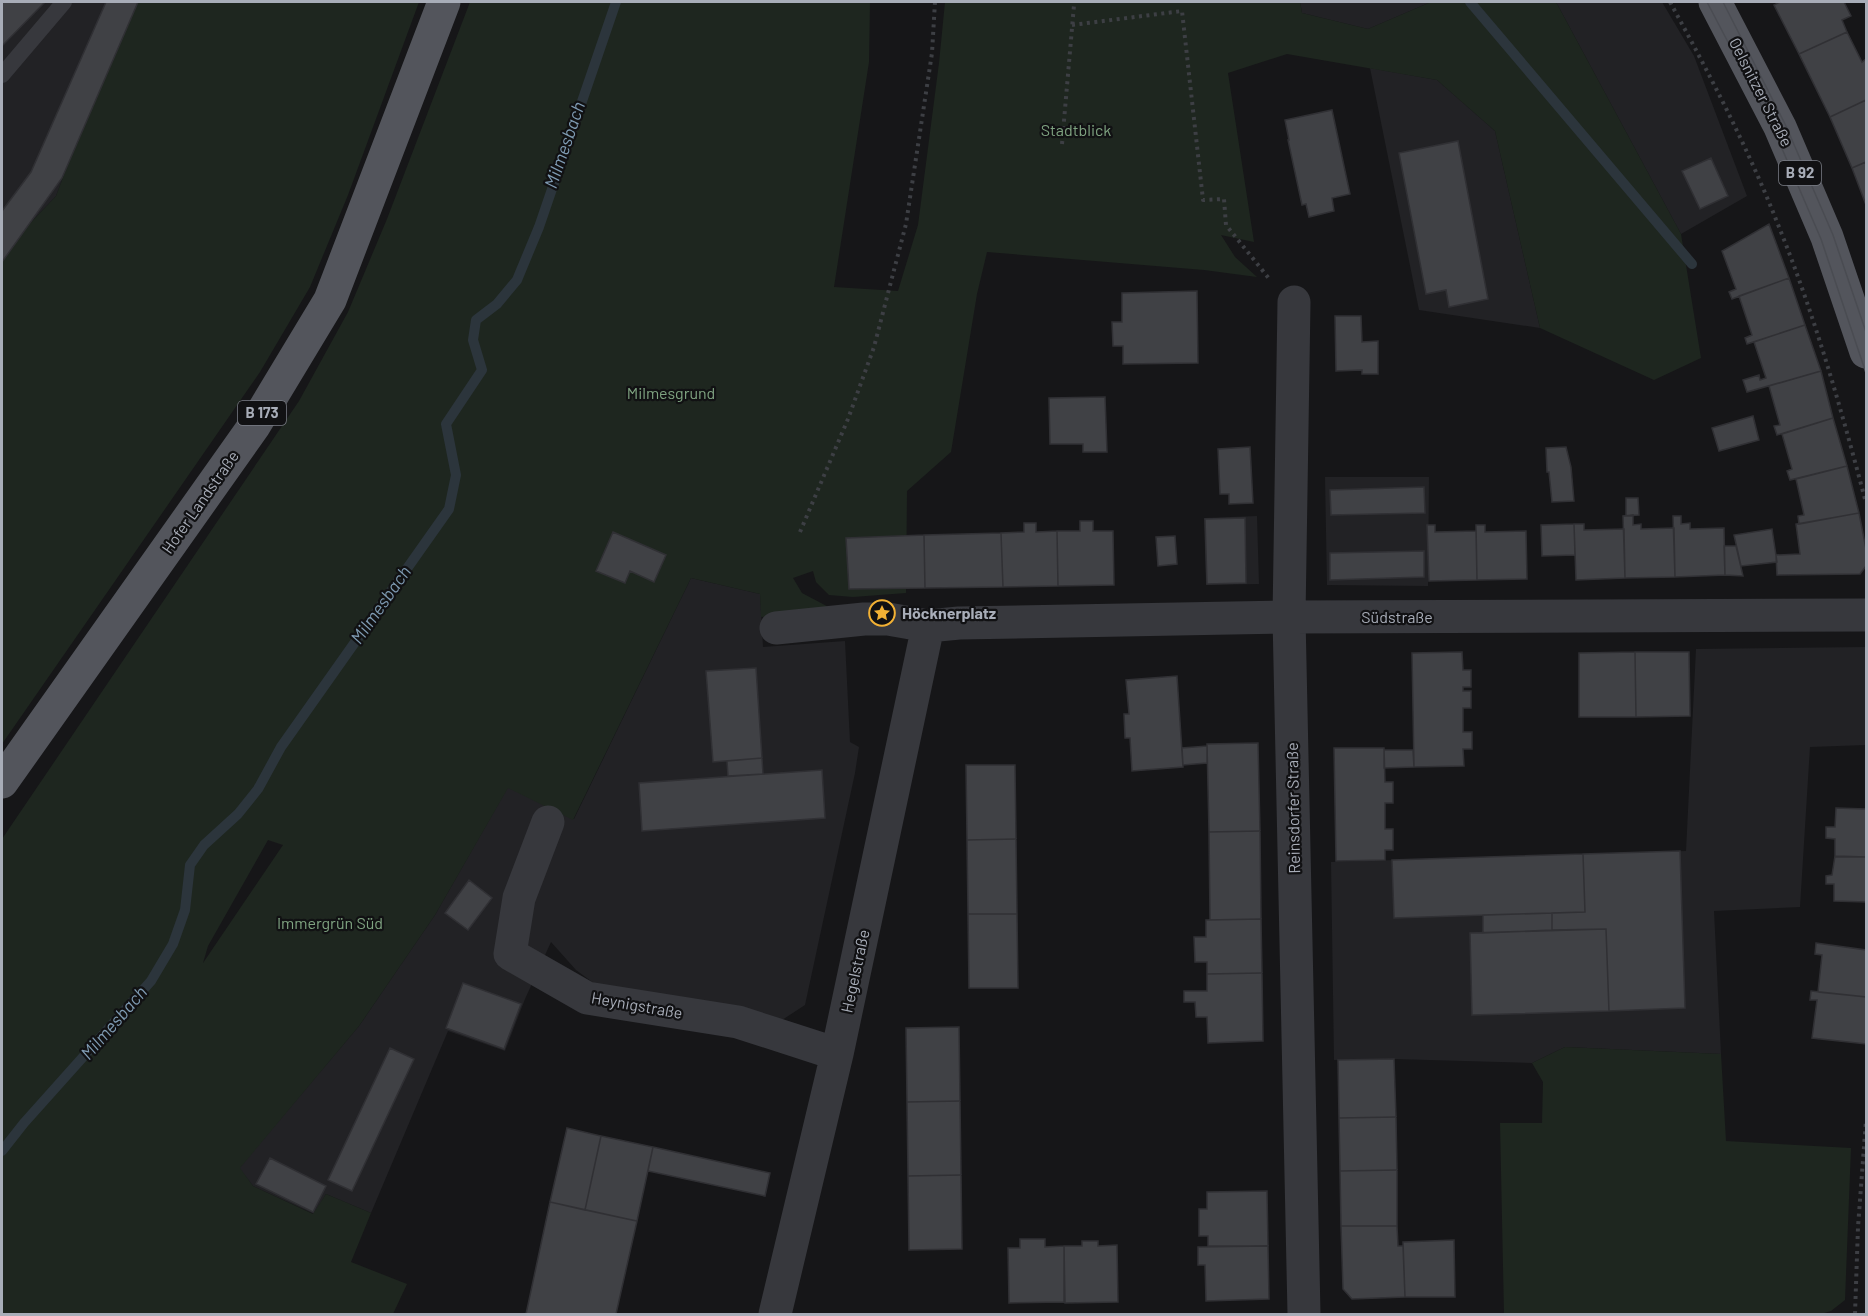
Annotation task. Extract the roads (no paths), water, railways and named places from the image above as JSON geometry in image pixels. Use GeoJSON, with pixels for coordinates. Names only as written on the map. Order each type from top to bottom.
{"type":"FeatureCollection","features":[{"type":"Feature","properties":{"kind":"main road","name":"Hofer Landstraße"},"geometry":{"type":"LineString","coordinates":[[2,782],[254,426],[330,300],[444,2]]}},
{"type":"Feature","properties":{"kind":"main road","name":"Oelsnitzer Straße"},"geometry":{"type":"LineString","coordinates":[[1715,2],[1780,127],[1827,237],[1866,352]]}},
{"type":"Feature","properties":{"kind":"street","name":"Reinsdorfer Straße"},"geometry":{"type":"LineString","coordinates":[[1294,302],[1289,617],[1304,1314]]}},
{"type":"Feature","properties":{"kind":"street","name":"Südstraße"},"geometry":{"type":"LineString","coordinates":[[928,626],[970,623],[1289,617],[1866,615]]}},
{"type":"Feature","properties":{"kind":"street"},"geometry":{"type":"LineString","coordinates":[[776,628],[876,619],[928,626]]}},
{"type":"Feature","properties":{"kind":"street","name":"Hegelstraße"},"geometry":{"type":"LineString","coordinates":[[775,1314],[837,1054],[928,626]]}},
{"type":"Feature","properties":{"kind":"street","name":"Heynigstraße"},"geometry":{"type":"LineString","coordinates":[[548,822],[519,898],[510,954],[586,998],[738,1022],[837,1054]]}},
{"type":"Feature","properties":{"kind":"lane"},"geometry":{"type":"LineString","coordinates":[[2,75],[64,2]]}},
{"type":"Feature","properties":{"kind":"waterway","name":"Milmesbach"},"geometry":{"type":"LineString","coordinates":[[2,1151],[24,1123],[151,981],[173,944],[185,910],[190,865],[204,845],[238,814],[258,789],[281,747],[449,509],[456,475],[446,424],[482,370],[473,340],[476,320],[497,304],[517,280],[539,227],[616,2]]}},
{"type":"Feature","properties":{"kind":"waterway"},"geometry":{"type":"LineString","coordinates":[[1470,2],[1692,264]]}},
{"type":"Feature","properties":{"kind":"tram line"},"geometry":{"type":"LineString","coordinates":[[1707,2],[1774,130],[1821,239],[1866,373]]}},
{"type":"Feature","properties":{"kind":"tram line"},"geometry":{"type":"LineString","coordinates":[[1723,2],[1786,126],[1833,235],[1866,332]]}},
{"type":"Feature","properties":{"kind":"place","name":"Höcknerplatz"},"geometry":{"type":"Point","coordinates":[882,613]}},
{"type":"Feature","properties":{"kind":"park label","name":"Stadtblick"},"geometry":{"type":"Point","coordinates":[1076,130]}},
{"type":"Feature","properties":{"kind":"park label","name":"Milmesgrund"},"geometry":{"type":"Point","coordinates":[671,393]}},
{"type":"Feature","properties":{"kind":"park label","name":"Immergrün Süd"},"geometry":{"type":"Point","coordinates":[330,923]}}]}
